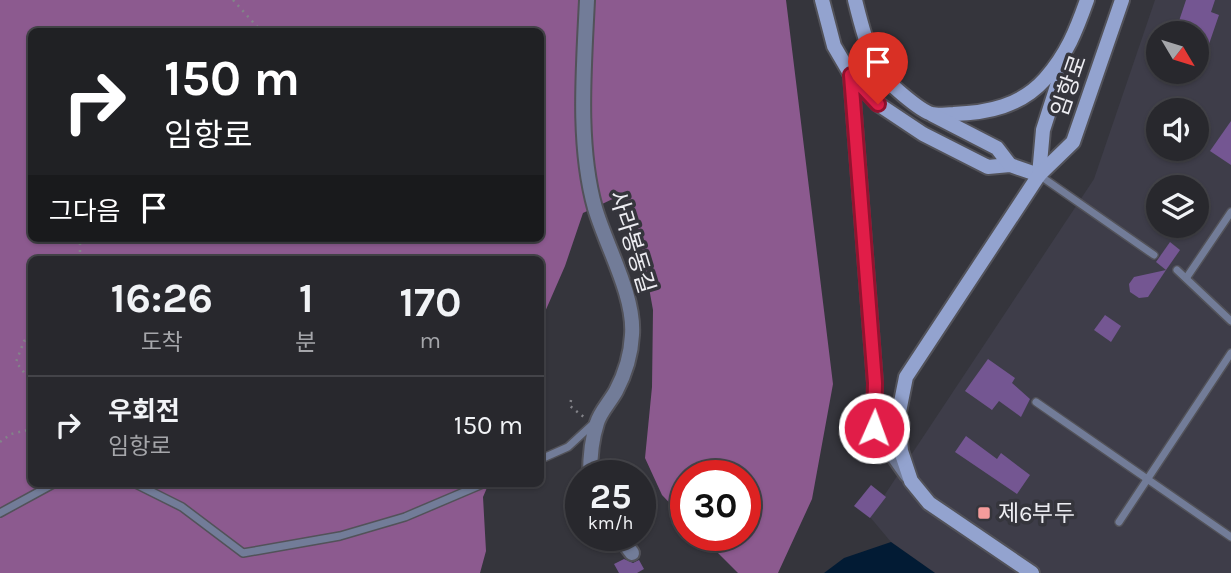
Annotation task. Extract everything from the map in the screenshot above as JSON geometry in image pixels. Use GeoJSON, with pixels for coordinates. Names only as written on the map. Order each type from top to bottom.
{"type":"FeatureCollection","features":[{"type":"Feature","properties":{"kind":"main road"},"geometry":{"type":"LineString","coordinates":[[822,0],[834,46],[851,75],[878,104],[923,134],[988,167],[1010,165],[1039,175],[906,377],[898,417],[901,451],[911,481],[929,503],[1032,573]]}},
{"type":"Feature","properties":{"kind":"main road"},"geometry":{"type":"LineString","coordinates":[[855,0],[866,42],[881,73],[909,99],[931,114],[997,148],[1010,165]]}},
{"type":"Feature","properties":{"kind":"main road","name":"임항로"},"geometry":{"type":"LineString","coordinates":[[1039,175],[1043,130],[1087,0]]}},
{"type":"Feature","properties":{"kind":"main road","name":"임항로"},"geometry":{"type":"LineString","coordinates":[[1039,175],[1073,142],[1122,0]]}},
{"type":"Feature","properties":{"kind":"main road","name":"임항로"},"geometry":{"type":"LineString","coordinates":[[931,114],[992,111],[1013,103],[1043,81],[1070,47]]}},
{"type":"Feature","properties":{"kind":"street","name":"사라봉동길"},"geometry":{"type":"LineString","coordinates":[[587,0],[584,78],[587,164],[595,206],[630,310],[632,334],[628,362],[616,392],[595,423]]}},
{"type":"Feature","properties":{"kind":"street"},"geometry":{"type":"LineString","coordinates":[[851,75],[875,383],[874,428],[911,481]]}},
{"type":"Feature","properties":{"kind":"street"},"geometry":{"type":"LineString","coordinates":[[590,460],[595,423]]}},
{"type":"Feature","properties":{"kind":"lane"},"geometry":{"type":"LineString","coordinates":[[1039,175],[1154,255]]}},
{"type":"Feature","properties":{"kind":"lane"},"geometry":{"type":"LineString","coordinates":[[1187,277],[1231,212]]}},
{"type":"Feature","properties":{"kind":"lane"},"geometry":{"type":"LineString","coordinates":[[1177,270],[1231,321]]}},
{"type":"Feature","properties":{"kind":"lane"},"geometry":{"type":"LineString","coordinates":[[1119,522],[1231,352]]}},
{"type":"Feature","properties":{"kind":"lane"},"geometry":{"type":"LineString","coordinates":[[1036,402],[1231,537]]}},
{"type":"Feature","properties":{"kind":"lane","name":"사라봉동길"},"geometry":{"type":"LineString","coordinates":[[544,458],[568,447],[595,423]]}},
{"type":"Feature","properties":{"kind":"lane"},"geometry":{"type":"LineString","coordinates":[[0,513],[48,487]]}},
{"type":"Feature","properties":{"kind":"lane"},"geometry":{"type":"LineString","coordinates":[[147,487],[182,507],[243,553],[340,536],[405,517],[476,487]]}},
{"type":"Feature","properties":{"kind":"path"},"geometry":{"type":"LineString","coordinates":[[233,0],[258,28]]}},
{"type":"Feature","properties":{"kind":"path"},"geometry":{"type":"LineString","coordinates":[[28,340],[24,341],[16,362],[28,375]]}},
{"type":"Feature","properties":{"kind":"path"},"geometry":{"type":"LineString","coordinates":[[571,400],[570,406],[595,423]]}},
{"type":"Feature","properties":{"kind":"path"},"geometry":{"type":"LineString","coordinates":[[0,442],[11,434],[28,430]]}},
{"type":"Feature","properties":{"kind":"shaded area"},"geometry":{"type":"Polygon","coordinates":[[[0,0],[786,0],[833,384],[812,499],[778,573],[738,573],[716,551],[761,551],[761,460],[670,460],[670,503],[662,495],[656,482],[656,460],[645,458],[652,387],[653,310],[635,210],[619,196],[583,213],[565,266],[544,314],[544,256],[28,256],[28,487],[487,487],[483,497],[486,551],[480,573],[0,573],[0,0]]]}},
{"type":"Feature","properties":{"kind":"shaded area"},"geometry":{"type":"Polygon","coordinates":[[[1155,0],[1231,0],[1231,573],[935,573],[891,542],[870,517],[1094,179],[1146,26],[1146,84],[1209,84],[1209,21],[1148,21],[1155,0]]]}},
{"type":"Feature","properties":{"kind":"water"},"geometry":{"type":"Polygon","coordinates":[[[891,542],[935,573],[824,573],[844,558],[891,542]]]}},
{"type":"Feature","properties":{"kind":"building"},"geometry":{"type":"Polygon","coordinates":[[[1186,0],[1215,0],[1211,12],[1219,15],[1209,44],[1209,21],[1179,21],[1186,0]]]}},
{"type":"Feature","properties":{"kind":"building"},"geometry":{"type":"Polygon","coordinates":[[[1231,121],[1231,165],[1210,151],[1231,121]]]}},
{"type":"Feature","properties":{"kind":"building"},"geometry":{"type":"Polygon","coordinates":[[[1170,242],[1180,250],[1166,270],[1156,262],[1170,242]]]}},
{"type":"Feature","properties":{"kind":"building"},"geometry":{"type":"Polygon","coordinates":[[[1166,270],[1148,297],[1139,298],[1130,292],[1129,284],[1134,277],[1166,270]]]}},
{"type":"Feature","properties":{"kind":"building"},"geometry":{"type":"Polygon","coordinates":[[[1105,315],[1121,326],[1111,342],[1094,330],[1105,315]]]}},
{"type":"Feature","properties":{"kind":"building"},"geometry":{"type":"Polygon","coordinates":[[[988,359],[1015,378],[1012,383],[1030,399],[1021,417],[999,401],[992,410],[965,391],[988,359]]]}},
{"type":"Feature","properties":{"kind":"building"},"geometry":{"type":"Polygon","coordinates":[[[966,436],[997,459],[1001,453],[1030,475],[1017,494],[955,452],[966,436]]]}},
{"type":"Feature","properties":{"kind":"building"},"geometry":{"type":"Polygon","coordinates":[[[871,485],[886,497],[870,518],[854,506],[871,485]]]}},
{"type":"Feature","properties":{"kind":"building"},"geometry":{"type":"Polygon","coordinates":[[[624,559],[633,563],[639,560],[644,569],[637,573],[619,573],[614,564],[624,559]]]}},
{"type":"Feature","properties":{"kind":"place","name":"제6부두"},"geometry":{"type":"Point","coordinates":[984,513]}},
{"type":"Feature","properties":{"kind":"route"},"geometry":{"type":"LineString","coordinates":[[874,428],[875,383],[851,75],[878,104]]}}]}
